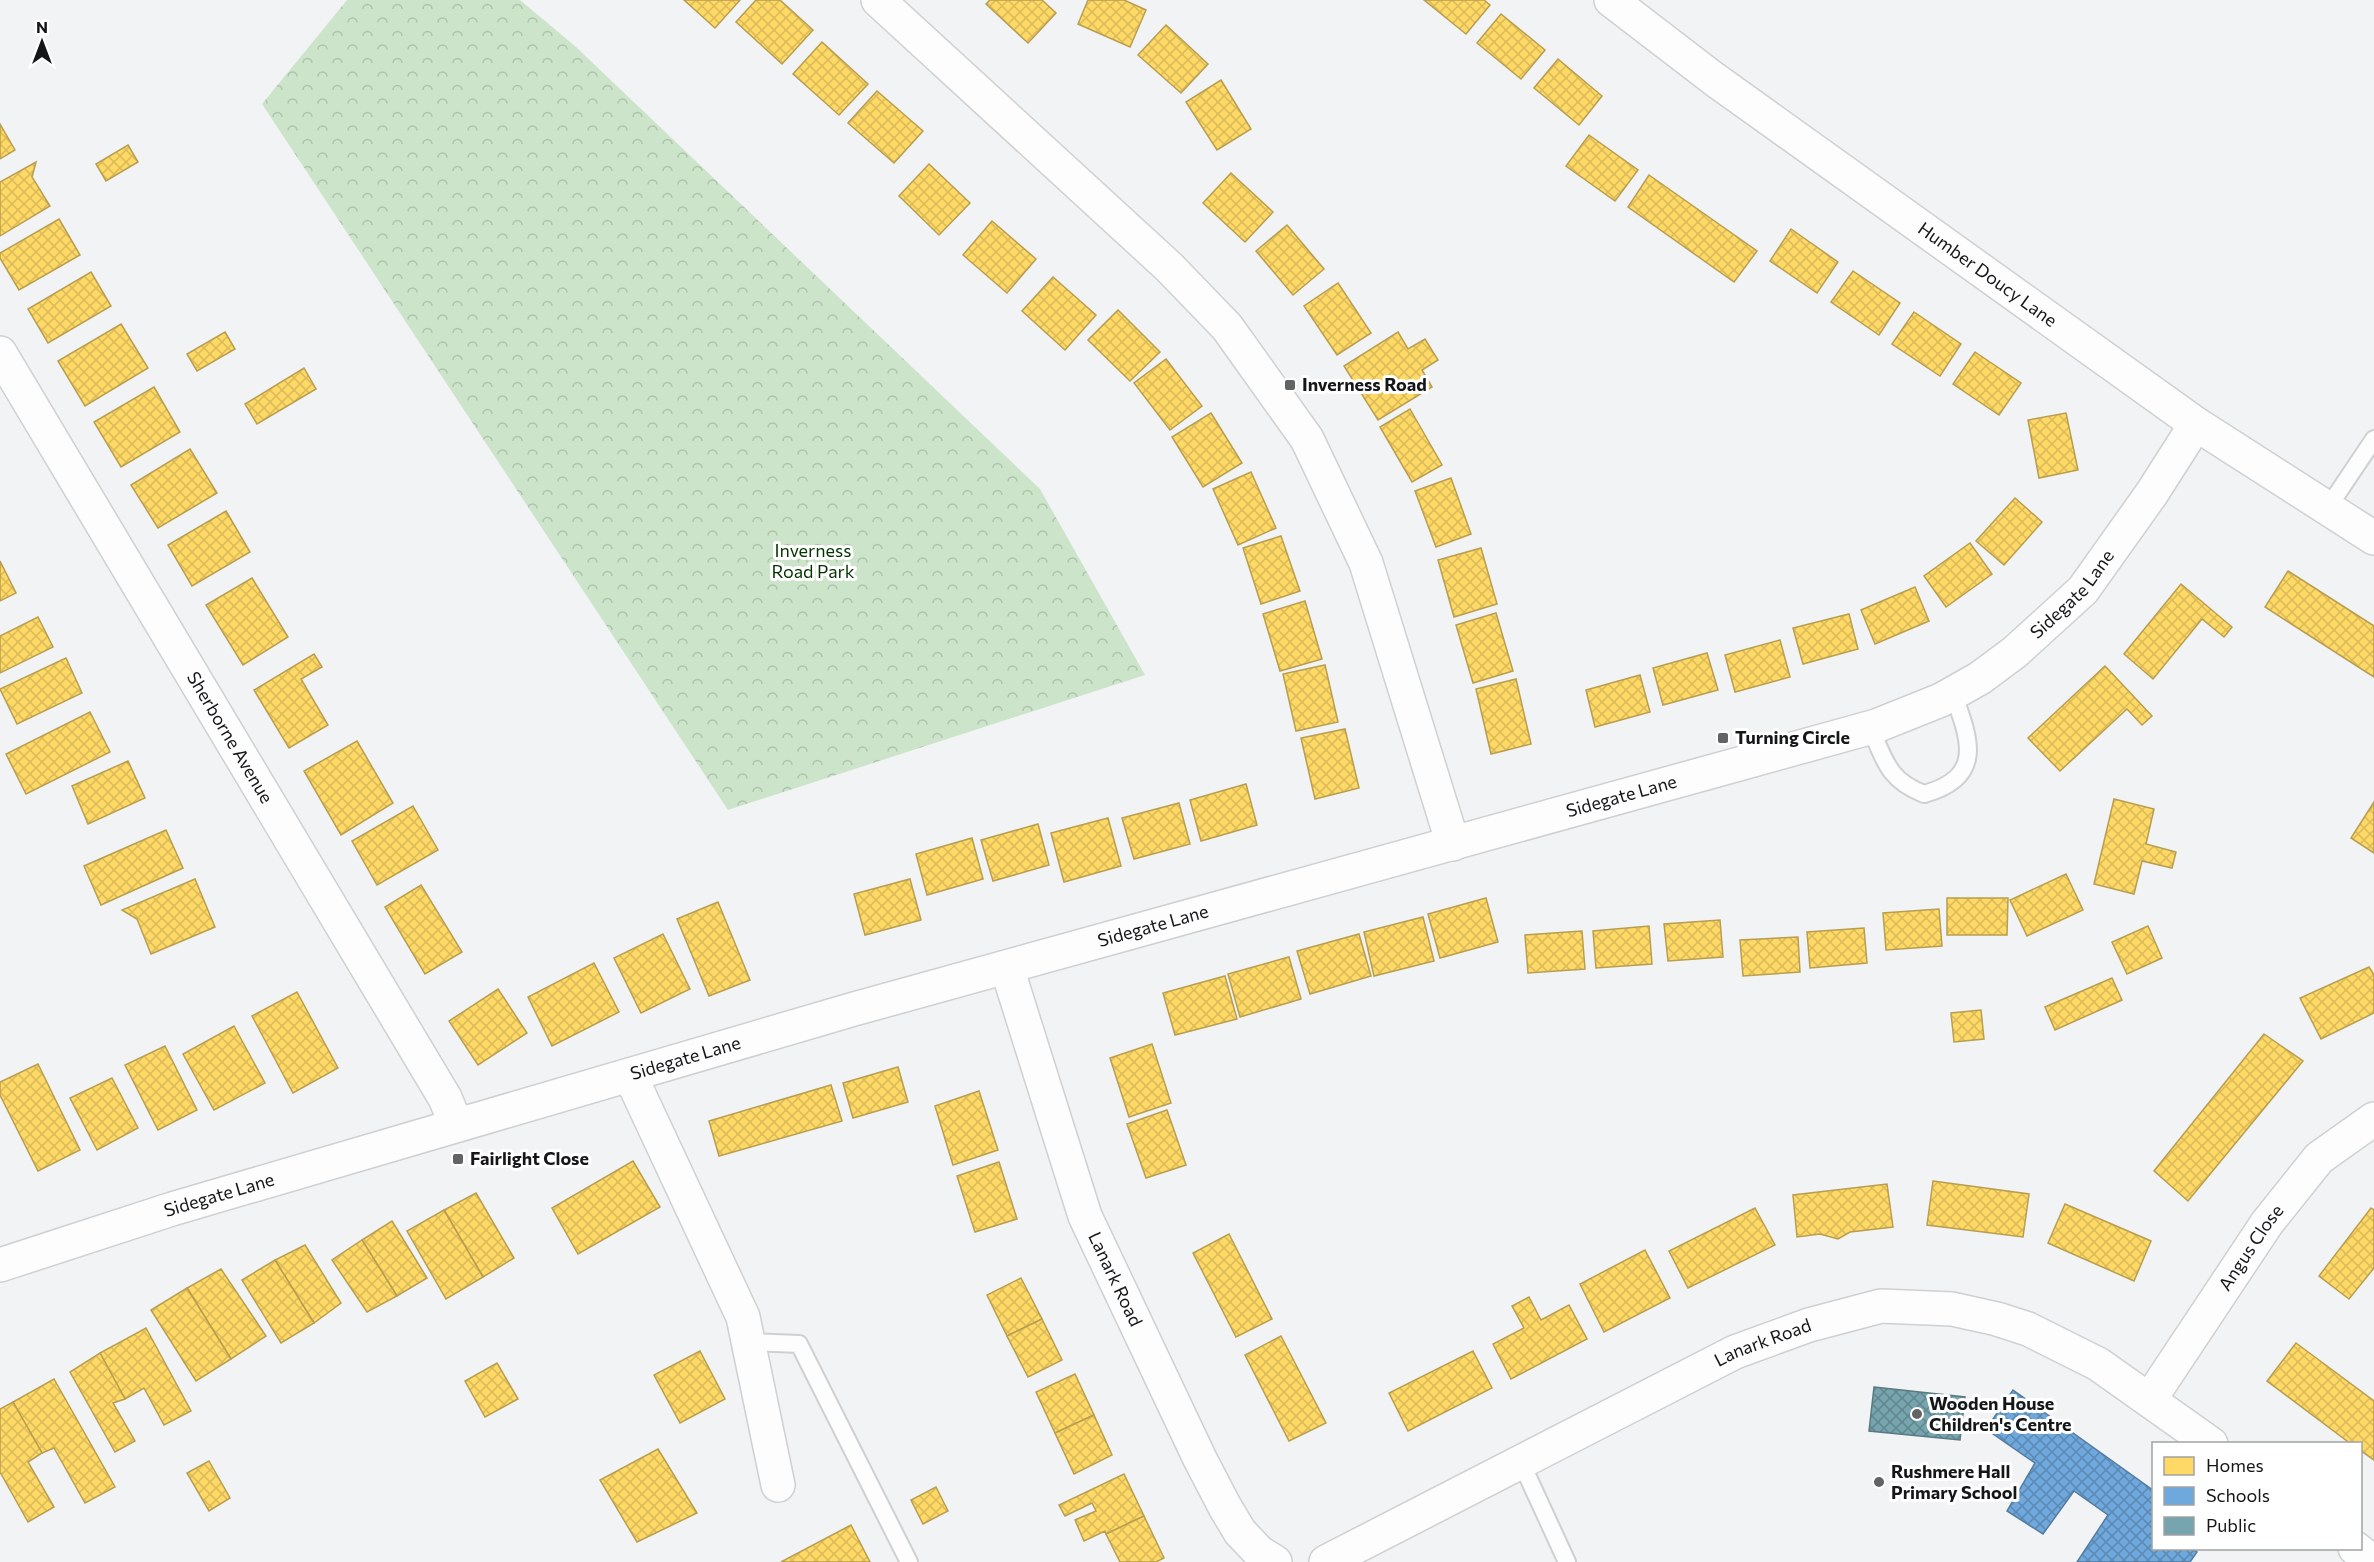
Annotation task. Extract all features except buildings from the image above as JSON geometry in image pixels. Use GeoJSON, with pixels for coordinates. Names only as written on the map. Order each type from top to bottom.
{"type":"FeatureCollection","features":[{"type":"Feature","properties":{"kind":"street"},"geometry":{"type":"LineString","coordinates":[[878,0],[1169,267],[1227,327],[1308,439],[1366,563],[1452,844]]}},
{"type":"Feature","properties":{"kind":"street","name":"Humber Doucy Lane"},"geometry":{"type":"LineString","coordinates":[[1611,0],[1714,79],[2196,424],[2374,538]]}},
{"type":"Feature","properties":{"kind":"street","name":"Sherborne Avenue"},"geometry":{"type":"LineString","coordinates":[[0,353],[445,1098],[456,1125]]}},
{"type":"Feature","properties":{"kind":"street","name":"Sidegate Lane"},"geometry":{"type":"LineString","coordinates":[[0,1265],[172,1209],[854,1009],[1870,727],[1941,700],[1980,678],[2015,652],[2084,590],[2152,493],[2196,424]]}},
{"type":"Feature","properties":{"kind":"street","name":"Lanark Road"},"geometry":{"type":"LineString","coordinates":[[1007,968],[1085,1216],[1195,1449],[1225,1507],[1240,1532],[1259,1552],[1275,1562]]}},
{"type":"Feature","properties":{"kind":"street"},"geometry":{"type":"LineString","coordinates":[[630,1075],[743,1317],[778,1485]]}},
{"type":"Feature","properties":{"kind":"street","name":"Angus Close"},"geometry":{"type":"LineString","coordinates":[[2150,1400],[2267,1223],[2319,1158],[2374,1119]]}},
{"type":"Feature","properties":{"kind":"street","name":"Lanark Road"},"geometry":{"type":"LineString","coordinates":[[1326,1562],[1735,1352],[1809,1325],[1881,1306],[1952,1309],[2028,1329],[2098,1364],[2210,1442]]}},
{"type":"Feature","properties":{"kind":"street"},"geometry":{"type":"LineString","coordinates":[[2358,1550],[2373,1562]]}},
{"type":"Feature","properties":{"kind":"lane"},"geometry":{"type":"LineString","coordinates":[[2327,509],[2374,439]]}},
{"type":"Feature","properties":{"kind":"lane"},"geometry":{"type":"LineString","coordinates":[[1870,727],[1885,761],[1902,783],[1924,794],[1944,788],[1960,774],[1969,755],[1968,734],[1953,693]]}},
{"type":"Feature","properties":{"kind":"lane"},"geometry":{"type":"LineString","coordinates":[[750,1342],[799,1344],[909,1562]]}},
{"type":"Feature","properties":{"kind":"lane"},"geometry":{"type":"LineString","coordinates":[[1521,1462],[1567,1562]]}},
{"type":"Feature","properties":{"kind":"green space","name":"Inverness Road Park"},"geometry":{"type":"Polygon","coordinates":[[[347,0],[520,0],[576,47],[1040,489],[1145,675],[728,810],[262,104],[347,0]]]}},
{"type":"Feature","properties":{"kind":"place","name":"Inverness Road"},"geometry":{"type":"Point","coordinates":[1290,385]}},
{"type":"Feature","properties":{"kind":"place","name":"Turning Circle"},"geometry":{"type":"Point","coordinates":[1723,738]}},
{"type":"Feature","properties":{"kind":"place","name":"Fairlight Close"},"geometry":{"type":"Point","coordinates":[458,1159]}},
{"type":"Feature","properties":{"kind":"place","name":"Wooden House Children's Centre"},"geometry":{"type":"Point","coordinates":[1917,1414]}},
{"type":"Feature","properties":{"kind":"place","name":"Rushmere Hall Primary School"},"geometry":{"type":"Point","coordinates":[1879,1482]}}]}
